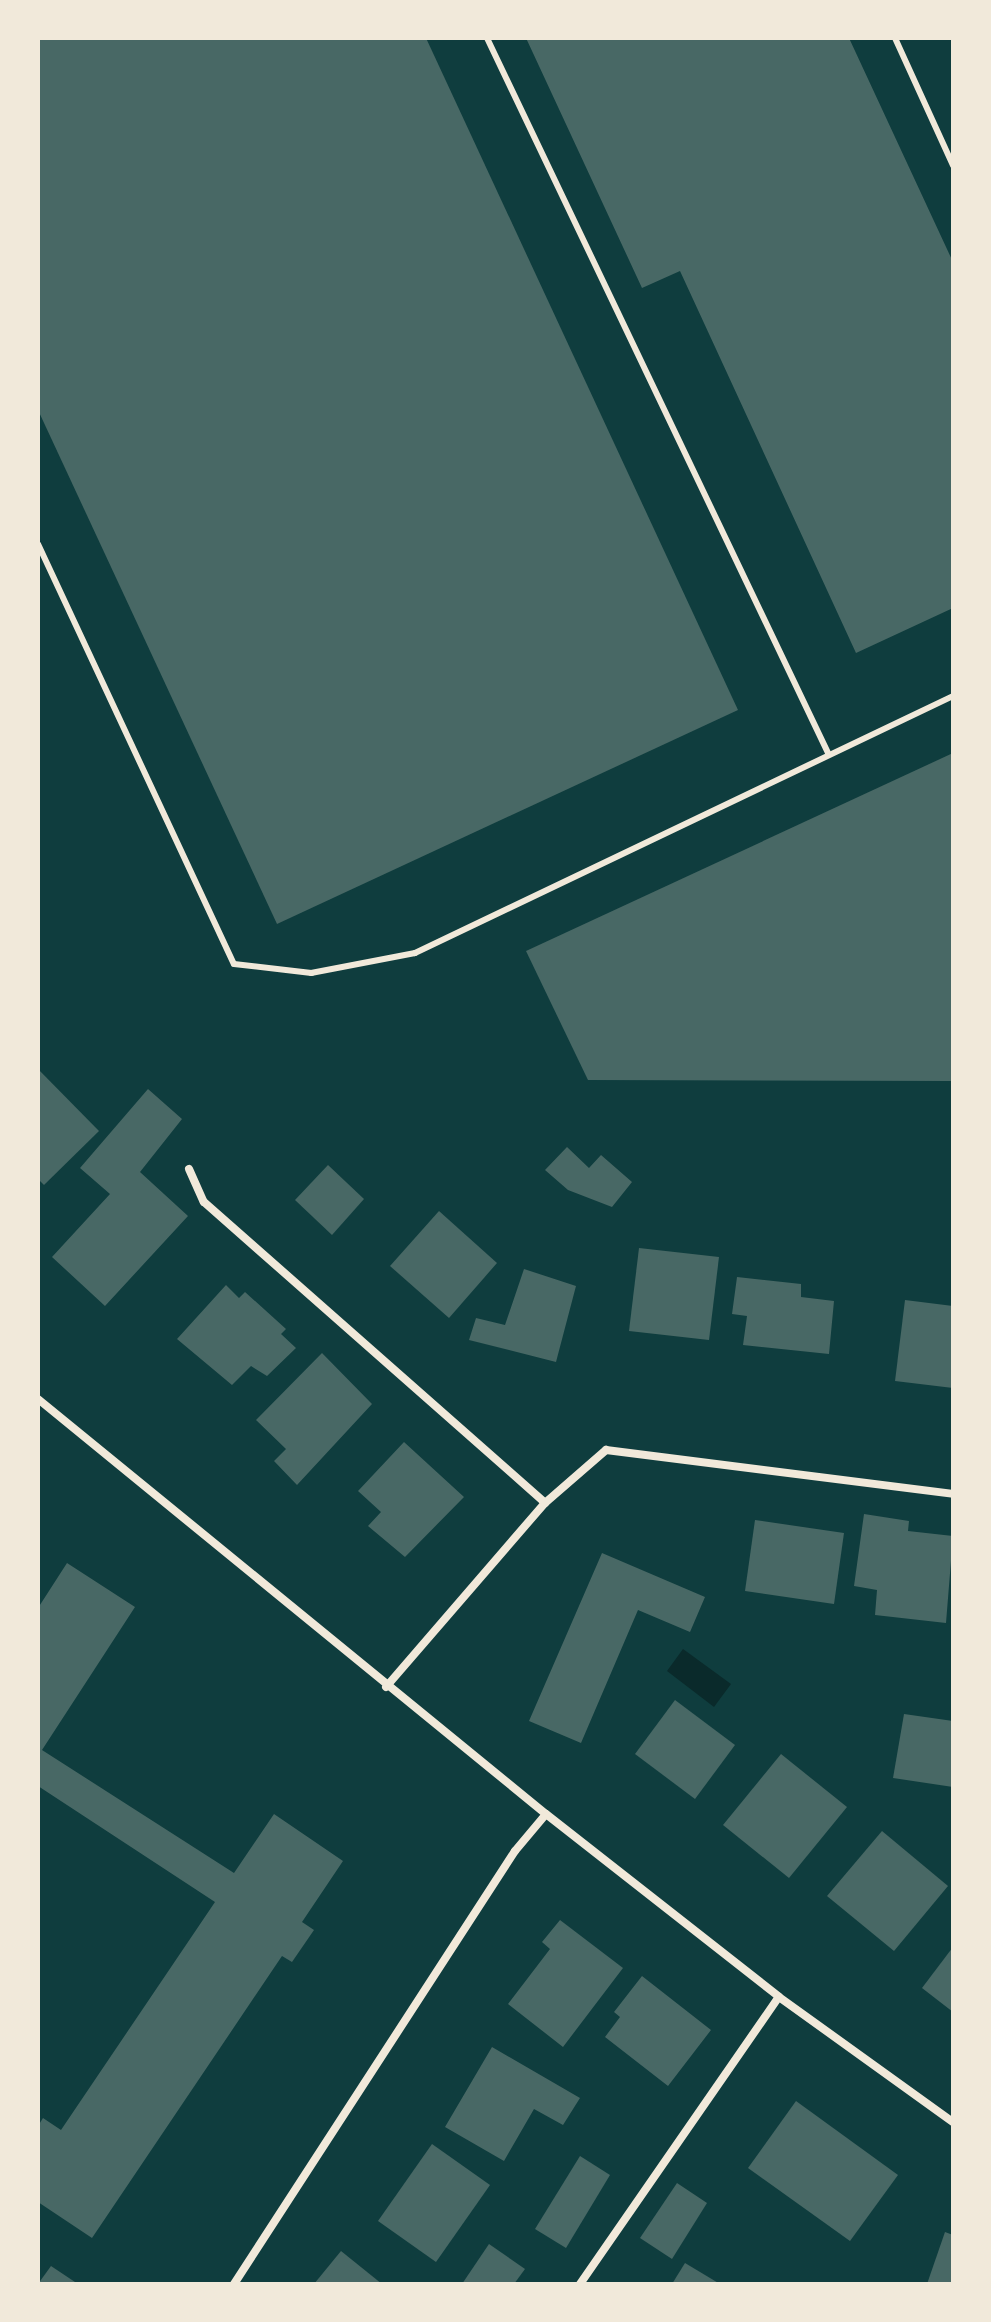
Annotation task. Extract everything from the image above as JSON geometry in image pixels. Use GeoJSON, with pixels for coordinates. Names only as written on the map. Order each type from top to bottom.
{"type":"FeatureCollection","features":[{"type":"Feature","properties":{"kind":"street"},"geometry":{"type":"LineString","coordinates":[[189,1169],[204,1202],[545,1503]]}},
{"type":"Feature","properties":{"kind":"street"},"geometry":{"type":"LineString","coordinates":[[38,1399],[386,1687],[546,1814],[779,1997],[953,2122]]}},
{"type":"Feature","properties":{"kind":"street"},"geometry":{"type":"LineString","coordinates":[[386,1687],[545,1503],[606,1450],[953,1494]]}},
{"type":"Feature","properties":{"kind":"street"},"geometry":{"type":"LineString","coordinates":[[234,2284],[515,1851],[546,1814]]}},
{"type":"Feature","properties":{"kind":"street"},"geometry":{"type":"LineString","coordinates":[[580,2284],[779,1997]]}},
{"type":"Feature","properties":{"kind":"lane"},"geometry":{"type":"LineString","coordinates":[[487,38],[829,755]]}},
{"type":"Feature","properties":{"kind":"lane"},"geometry":{"type":"LineString","coordinates":[[895,38],[953,165]]}},
{"type":"Feature","properties":{"kind":"lane"},"geometry":{"type":"LineString","coordinates":[[38,544],[234,964],[311,973],[415,953],[953,696]]}},
{"type":"Feature","properties":{"kind":"water"},"geometry":{"type":"Polygon","coordinates":[[[683,1649],[731,1684],[714,1707],[667,1671],[683,1649]]]}},
{"type":"Feature","properties":{"kind":"building"},"geometry":{"type":"Polygon","coordinates":[[[38,38],[426,38],[738,710],[277,924],[38,410],[38,38]]]}},
{"type":"Feature","properties":{"kind":"building"},"geometry":{"type":"Polygon","coordinates":[[[526,38],[849,38],[953,262],[953,608],[856,653],[680,271],[642,288],[526,38]]]}},
{"type":"Feature","properties":{"kind":"building"},"geometry":{"type":"Polygon","coordinates":[[[953,753],[953,1081],[588,1080],[526,951],[953,753]]]}},
{"type":"Feature","properties":{"kind":"building"},"geometry":{"type":"Polygon","coordinates":[[[38,1069],[99,1131],[44,1185],[38,1179],[38,1069]]]}},
{"type":"Feature","properties":{"kind":"building"},"geometry":{"type":"Polygon","coordinates":[[[148,1089],[182,1119],[140,1172],[188,1216],[105,1306],[52,1257],[110,1194],[80,1168],[148,1089]]]}},
{"type":"Feature","properties":{"kind":"building"},"geometry":{"type":"Polygon","coordinates":[[[567,1147],[589,1168],[601,1155],[632,1182],[612,1207],[568,1190],[545,1170],[567,1147]]]}},
{"type":"Feature","properties":{"kind":"building"},"geometry":{"type":"Polygon","coordinates":[[[328,1165],[364,1199],[332,1235],[295,1200],[328,1165]]]}},
{"type":"Feature","properties":{"kind":"building"},"geometry":{"type":"Polygon","coordinates":[[[439,1211],[497,1263],[449,1318],[390,1266],[439,1211]]]}},
{"type":"Feature","properties":{"kind":"building"},"geometry":{"type":"Polygon","coordinates":[[[639,1248],[719,1257],[709,1340],[629,1331],[639,1248]]]}},
{"type":"Feature","properties":{"kind":"building"},"geometry":{"type":"Polygon","coordinates":[[[524,1269],[576,1286],[556,1362],[469,1340],[476,1318],[505,1325],[524,1269]]]}},
{"type":"Feature","properties":{"kind":"building"},"geometry":{"type":"Polygon","coordinates":[[[737,1277],[801,1284],[801,1297],[834,1301],[829,1354],[743,1345],[747,1316],[732,1314],[737,1277]]]}},
{"type":"Feature","properties":{"kind":"building"},"geometry":{"type":"Polygon","coordinates":[[[226,1285],[239,1298],[245,1292],[286,1329],[281,1334],[296,1348],[267,1376],[251,1366],[232,1385],[177,1339],[226,1285]]]}},
{"type":"Feature","properties":{"kind":"building"},"geometry":{"type":"Polygon","coordinates":[[[905,1300],[953,1306],[953,1388],[895,1381],[905,1300]]]}},
{"type":"Feature","properties":{"kind":"building"},"geometry":{"type":"Polygon","coordinates":[[[322,1353],[372,1404],[297,1485],[274,1461],[286,1449],[256,1420],[322,1353]]]}},
{"type":"Feature","properties":{"kind":"building"},"geometry":{"type":"Polygon","coordinates":[[[404,1442],[464,1497],[405,1557],[368,1526],[381,1512],[358,1491],[404,1442]]]}},
{"type":"Feature","properties":{"kind":"building"},"geometry":{"type":"Polygon","coordinates":[[[864,1514],[909,1521],[908,1531],[953,1536],[946,1623],[875,1615],[877,1590],[854,1586],[864,1514]]]}},
{"type":"Feature","properties":{"kind":"building"},"geometry":{"type":"Polygon","coordinates":[[[755,1520],[844,1533],[834,1604],[745,1591],[755,1520]]]}},
{"type":"Feature","properties":{"kind":"building"},"geometry":{"type":"Polygon","coordinates":[[[602,1553],[705,1597],[690,1632],[638,1610],[581,1743],[529,1721],[602,1553]]]}},
{"type":"Feature","properties":{"kind":"building"},"geometry":{"type":"Polygon","coordinates":[[[67,1563],[135,1607],[42,1750],[234,1873],[274,1814],[343,1861],[302,1922],[314,1930],[292,1962],[282,1956],[92,2238],[38,2202],[38,2126],[43,2118],[61,2130],[215,1902],[38,1786],[38,1608],[67,1563]]]}},
{"type":"Feature","properties":{"kind":"building"},"geometry":{"type":"Polygon","coordinates":[[[675,1700],[735,1745],[695,1799],[635,1754],[675,1700]]]}},
{"type":"Feature","properties":{"kind":"building"},"geometry":{"type":"Polygon","coordinates":[[[904,1714],[953,1721],[953,1787],[893,1778],[904,1714]]]}},
{"type":"Feature","properties":{"kind":"building"},"geometry":{"type":"Polygon","coordinates":[[[781,1754],[847,1807],[789,1878],[723,1825],[781,1754]]]}},
{"type":"Feature","properties":{"kind":"building"},"geometry":{"type":"Polygon","coordinates":[[[882,1831],[948,1886],[894,1951],[827,1896],[882,1831]]]}},
{"type":"Feature","properties":{"kind":"building"},"geometry":{"type":"Polygon","coordinates":[[[560,1920],[623,1968],[563,2047],[508,2004],[550,1949],[542,1942],[560,1920]]]}},
{"type":"Feature","properties":{"kind":"building"},"geometry":{"type":"Polygon","coordinates":[[[953,1947],[953,2012],[922,1988],[953,1947]]]}},
{"type":"Feature","properties":{"kind":"building"},"geometry":{"type":"Polygon","coordinates":[[[642,1976],[711,2030],[668,2086],[605,2037],[620,2017],[614,2012],[642,1976]]]}},
{"type":"Feature","properties":{"kind":"building"},"geometry":{"type":"Polygon","coordinates":[[[492,2047],[580,2098],[563,2125],[534,2109],[504,2161],[445,2127],[492,2047]]]}},
{"type":"Feature","properties":{"kind":"building"},"geometry":{"type":"Polygon","coordinates":[[[796,2101],[898,2175],[850,2241],[748,2168],[796,2101]]]}},
{"type":"Feature","properties":{"kind":"building"},"geometry":{"type":"Polygon","coordinates":[[[432,2144],[490,2185],[436,2262],[378,2221],[432,2144]]]}},
{"type":"Feature","properties":{"kind":"building"},"geometry":{"type":"Polygon","coordinates":[[[580,2156],[610,2175],[566,2248],[535,2229],[580,2156]]]}},
{"type":"Feature","properties":{"kind":"building"},"geometry":{"type":"Polygon","coordinates":[[[677,2183],[707,2203],[672,2259],[640,2238],[677,2183]]]}},
{"type":"Feature","properties":{"kind":"building"},"geometry":{"type":"Polygon","coordinates":[[[945,2232],[953,2235],[953,2284],[927,2284],[945,2232]]]}},
{"type":"Feature","properties":{"kind":"building"},"geometry":{"type":"Polygon","coordinates":[[[489,2244],[525,2269],[514,2284],[462,2284],[489,2244]]]}},
{"type":"Feature","properties":{"kind":"building"},"geometry":{"type":"Polygon","coordinates":[[[341,2251],[382,2284],[314,2284],[341,2251]]]}},
{"type":"Feature","properties":{"kind":"building"},"geometry":{"type":"Polygon","coordinates":[[[685,2263],[720,2284],[672,2284],[685,2263]]]}},
{"type":"Feature","properties":{"kind":"building"},"geometry":{"type":"Polygon","coordinates":[[[51,2266],[78,2284],[38,2284],[51,2266]]]}}]}
